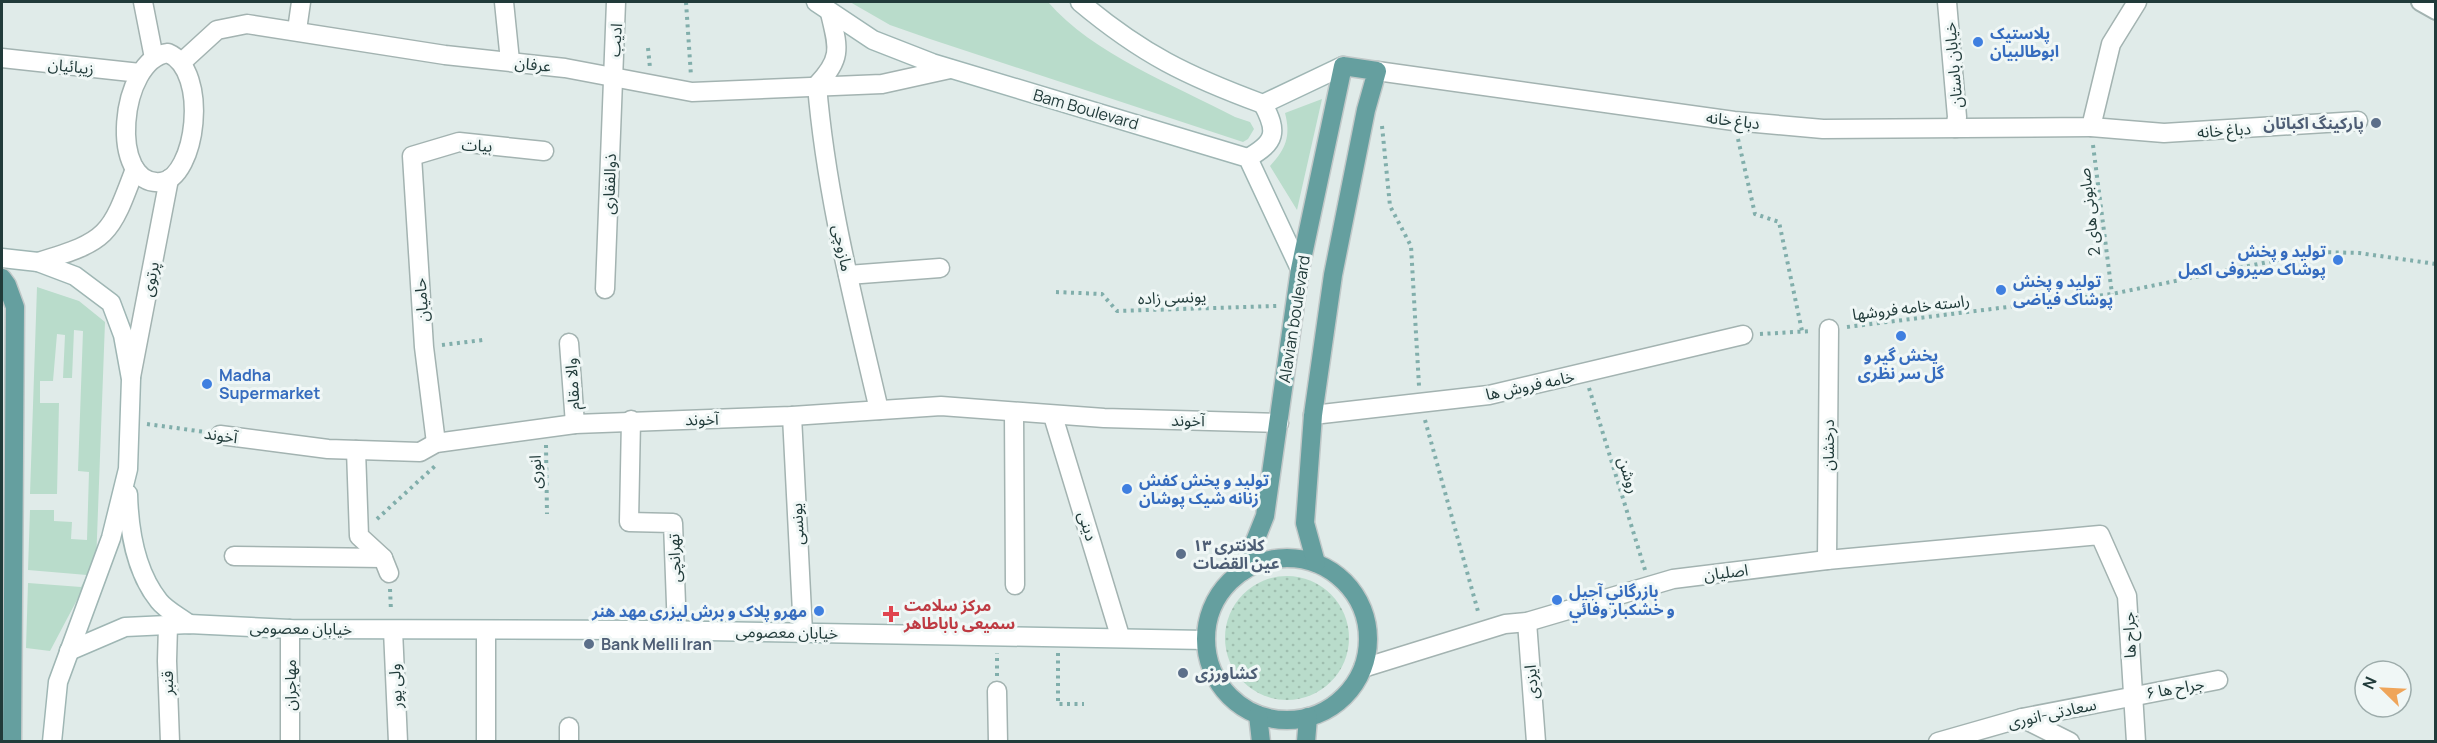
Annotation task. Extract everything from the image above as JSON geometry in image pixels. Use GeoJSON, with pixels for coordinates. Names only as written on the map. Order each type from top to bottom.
{"type":"FeatureCollection","features":[{"type":"Feature","properties":{"kind":"main road"},"geometry":{"type":"LineString","coordinates":[[1344,66],[1377,71]]}},
{"type":"Feature","properties":{"kind":"main road","name":"Alavian boulevard"},"geometry":{"type":"LineString","coordinates":[[1243,571],[1265,516],[1300,269],[1344,66]]}},
{"type":"Feature","properties":{"kind":"main road","name":"Alavian boulevard"},"geometry":{"type":"LineString","coordinates":[[1317,562],[1305,523],[1313,415],[1333,275],[1366,110],[1377,71]]}},
{"type":"Feature","properties":{"kind":"main road"},"geometry":{"type":"LineString","coordinates":[[2,278],[15,307],[12,741]]}},
{"type":"Feature","properties":{"kind":"main road"},"geometry":{"type":"LineString","coordinates":[[1292,557],[1317,562],[1338,575],[1356,594],[1366,617],[1368,643],[1363,668],[1344,696],[1332,707],[1308,717],[1283,720],[1258,715],[1236,702],[1219,684],[1209,660],[1205,640],[1212,610],[1224,588],[1243,571],[1275,559],[1292,557]]}},
{"type":"Feature","properties":{"kind":"main road"},"geometry":{"type":"LineString","coordinates":[[1258,715],[1261,741]]}},
{"type":"Feature","properties":{"kind":"main road"},"geometry":{"type":"LineString","coordinates":[[1306,741],[1308,717]]}},
{"type":"Feature","properties":{"kind":"street"},"geometry":{"type":"LineString","coordinates":[[143,2],[154,58]]}},
{"type":"Feature","properties":{"kind":"street"},"geometry":{"type":"LineString","coordinates":[[297,30],[301,2]]}},
{"type":"Feature","properties":{"kind":"street"},"geometry":{"type":"LineString","coordinates":[[504,2],[510,61]]}},
{"type":"Feature","properties":{"kind":"street","name":"ادیب"},"geometry":{"type":"LineString","coordinates":[[613,78],[616,2]]}},
{"type":"Feature","properties":{"kind":"street"},"geometry":{"type":"LineString","coordinates":[[1080,2],[1116,32],[1153,57],[1197,80],[1263,104],[1273,124],[1273,131],[1264,148],[1248,158],[1300,269]]}},
{"type":"Feature","properties":{"kind":"street","name":"خیابان باستان"},"geometry":{"type":"LineString","coordinates":[[1947,2],[1957,117],[1955,128]]}},
{"type":"Feature","properties":{"kind":"street"},"geometry":{"type":"LineString","coordinates":[[2091,127],[2111,44],[2137,2]]}},
{"type":"Feature","properties":{"kind":"street"},"geometry":{"type":"LineString","coordinates":[[2420,2],[2436,11]]}},
{"type":"Feature","properties":{"kind":"street"},"geometry":{"type":"LineString","coordinates":[[817,85],[831,71],[839,48],[823,7]]}},
{"type":"Feature","properties":{"kind":"street","name":"Bam Boulevard"},"geometry":{"type":"LineString","coordinates":[[823,7],[873,40],[950,69],[1248,158]]}},
{"type":"Feature","properties":{"kind":"street","name":"عرفان"},"geometry":{"type":"LineString","coordinates":[[182,62],[217,30],[247,24],[297,30],[445,56],[565,68],[692,92],[882,84],[950,69]]}},
{"type":"Feature","properties":{"kind":"street"},"geometry":{"type":"LineString","coordinates":[[169,179],[151,181],[142,177],[135,169],[129,158],[125,135],[127,111],[140,73],[154,58],[168,53],[182,62]]}},
{"type":"Feature","properties":{"kind":"street","name":"زیبائیان"},"geometry":{"type":"LineString","coordinates":[[2,58],[140,73]]}},
{"type":"Feature","properties":{"kind":"street","name":"پرتوی"},"geometry":{"type":"LineString","coordinates":[[131,379],[169,179],[181,167],[188,150],[195,108],[191,79],[182,62]]}},
{"type":"Feature","properties":{"kind":"street"},"geometry":{"type":"LineString","coordinates":[[1263,104],[1344,66]]}},
{"type":"Feature","properties":{"kind":"street","name":"دباغ خانه"},"geometry":{"type":"LineString","coordinates":[[1377,71],[1734,121],[1823,129],[2091,127],[2164,134],[2358,121]]}},
{"type":"Feature","properties":{"kind":"street","name":"ذوالفقاری"},"geometry":{"type":"LineString","coordinates":[[604,289],[613,78]]}},
{"type":"Feature","properties":{"kind":"street","name":"مازوچی"},"geometry":{"type":"LineString","coordinates":[[817,85],[822,140],[848,275],[879,410]]}},
{"type":"Feature","properties":{"kind":"street","name":"بیات"},"geometry":{"type":"LineString","coordinates":[[412,156],[459,142],[544,150]]}},
{"type":"Feature","properties":{"kind":"street","name":"حامیان"},"geometry":{"type":"LineString","coordinates":[[412,156],[424,347],[436,443]]}},
{"type":"Feature","properties":{"kind":"street"},"geometry":{"type":"LineString","coordinates":[[38,262],[81,249],[100,237],[116,219],[135,169]]}},
{"type":"Feature","properties":{"kind":"street"},"geometry":{"type":"LineString","coordinates":[[2,258],[38,262],[75,276],[111,303],[123,334],[131,379],[129,518],[138,563],[160,602],[189,624]]}},
{"type":"Feature","properties":{"kind":"street"},"geometry":{"type":"LineString","coordinates":[[848,275],[940,268]]}},
{"type":"Feature","properties":{"kind":"street","name":"درخشان"},"geometry":{"type":"LineString","coordinates":[[1827,560],[1829,329]]}},
{"type":"Feature","properties":{"kind":"street","name":"خامه فروش ها"},"geometry":{"type":"LineString","coordinates":[[1313,415],[1489,395],[1743,335]]}},
{"type":"Feature","properties":{"kind":"street","name":"والا مقام"},"geometry":{"type":"LineString","coordinates":[[569,343],[575,424]]}},
{"type":"Feature","properties":{"kind":"street","name":"آخوند"},"geometry":{"type":"LineString","coordinates":[[220,435],[328,449],[420,452],[436,443],[575,424],[632,420],[792,416],[940,406],[1053,416],[1279,423]]}},
{"type":"Feature","properties":{"kind":"street"},"geometry":{"type":"LineString","coordinates":[[1014,412],[1015,585]]}},
{"type":"Feature","properties":{"kind":"street","name":"یونسی"},"geometry":{"type":"LineString","coordinates":[[792,416],[803,632]]}},
{"type":"Feature","properties":{"kind":"street","name":"دینی"},"geometry":{"type":"LineString","coordinates":[[1053,416],[1120,636]]}},
{"type":"Feature","properties":{"kind":"street","name":"تهرانچی"},"geometry":{"type":"LineString","coordinates":[[632,420],[629,522],[673,523],[677,631]]}},
{"type":"Feature","properties":{"kind":"street"},"geometry":{"type":"LineString","coordinates":[[356,450],[359,536],[386,566]]}},
{"type":"Feature","properties":{"kind":"street"},"geometry":{"type":"LineString","coordinates":[[52,741],[58,681],[111,538],[128,469]]}},
{"type":"Feature","properties":{"kind":"street","name":"اصلیان"},"geometry":{"type":"LineString","coordinates":[[1363,668],[1483,630],[1505,624],[1527,622],[1673,579],[1827,560],[2100,535]]}},
{"type":"Feature","properties":{"kind":"street","name":"جراح ها"},"geometry":{"type":"LineString","coordinates":[[2100,535],[2127,596],[2136,741]]}},
{"type":"Feature","properties":{"kind":"street"},"geometry":{"type":"LineString","coordinates":[[234,556],[386,566]]}},
{"type":"Feature","properties":{"kind":"street","name":"ایزدی"},"geometry":{"type":"LineString","coordinates":[[1527,622],[1536,741]]}},
{"type":"Feature","properties":{"kind":"street","name":"خیابان معصومی"},"geometry":{"type":"LineString","coordinates":[[69,651],[125,627],[189,624],[290,629],[803,632],[1120,636],[1205,640]]}},
{"type":"Feature","properties":{"kind":"street","name":"قنبر"},"geometry":{"type":"LineString","coordinates":[[168,625],[170,741]]}},
{"type":"Feature","properties":{"kind":"street","name":"مهاجران"},"geometry":{"type":"LineString","coordinates":[[290,629],[290,741]]}},
{"type":"Feature","properties":{"kind":"street","name":"ولی پور"},"geometry":{"type":"LineString","coordinates":[[393,630],[398,741]]}},
{"type":"Feature","properties":{"kind":"street"},"geometry":{"type":"LineString","coordinates":[[486,630],[486,741]]}},
{"type":"Feature","properties":{"kind":"street","name":"جراح ها ۶"},"geometry":{"type":"LineString","coordinates":[[2132,696],[2218,680]]}},
{"type":"Feature","properties":{"kind":"street"},"geometry":{"type":"LineString","coordinates":[[997,692],[998,741]]}},
{"type":"Feature","properties":{"kind":"street","name":"سعادتی-انوری"},"geometry":{"type":"LineString","coordinates":[[1938,741],[2022,718],[2132,696]]}},
{"type":"Feature","properties":{"kind":"street"},"geometry":{"type":"LineString","coordinates":[[2022,718],[2070,741]]}},
{"type":"Feature","properties":{"kind":"path"},"geometry":{"type":"LineString","coordinates":[[686,2],[692,92]]}},
{"type":"Feature","properties":{"kind":"path"},"geometry":{"type":"LineString","coordinates":[[1381,116],[1390,206],[1411,246],[1420,403],[1483,630]]}},
{"type":"Feature","properties":{"kind":"path"},"geometry":{"type":"LineString","coordinates":[[1734,121],[1755,214],[1779,222],[1802,331]]}},
{"type":"Feature","properties":{"kind":"path","name":"صابونی های 2"},"geometry":{"type":"LineString","coordinates":[[2091,127],[2112,294]]}},
{"type":"Feature","properties":{"kind":"path","name":"راسته خامه فروشها"},"geometry":{"type":"LineString","coordinates":[[1743,335],[1829,329],[2112,294],[2318,252],[2359,253],[2436,264]]}},
{"type":"Feature","properties":{"kind":"path","name":"یونسی زاده"},"geometry":{"type":"LineString","coordinates":[[1056,292],[1102,294],[1117,311],[1295,306]]}},
{"type":"Feature","properties":{"kind":"path"},"geometry":{"type":"LineString","coordinates":[[424,347],[483,340]]}},
{"type":"Feature","properties":{"kind":"path","name":"روشن"},"geometry":{"type":"LineString","coordinates":[[1584,372],[1650,585]]}},
{"type":"Feature","properties":{"kind":"path","name":"آخوند"},"geometry":{"type":"LineString","coordinates":[[131,422],[220,435]]}},
{"type":"Feature","properties":{"kind":"path","name":"انوری"},"geometry":{"type":"LineString","coordinates":[[546,429],[547,514]]}},
{"type":"Feature","properties":{"kind":"path"},"geometry":{"type":"LineString","coordinates":[[359,536],[440,462]]}},
{"type":"Feature","properties":{"kind":"path"},"geometry":{"type":"LineString","coordinates":[[386,566],[393,630]]}},
{"type":"Feature","properties":{"kind":"path"},"geometry":{"type":"LineString","coordinates":[[997,692],[998,635]]}},
{"type":"Feature","properties":{"kind":"path"},"geometry":{"type":"LineString","coordinates":[[1058,637],[1058,704],[1084,704]]}},
{"type":"Feature","properties":{"kind":"green space"},"geometry":{"type":"Polygon","coordinates":[[[850,2],[1048,2],[1066,21],[1111,53],[1235,117],[1250,122],[1254,129],[1248,139],[1243,142],[890,25],[850,2]]]}},
{"type":"Feature","properties":{"kind":"green space"},"geometry":{"type":"Polygon","coordinates":[[[1322,99],[1297,210],[1270,166],[1286,142],[1285,113],[1322,99]]]}},
{"type":"Feature","properties":{"kind":"green space"},"geometry":{"type":"Polygon","coordinates":[[[37,287],[79,301],[105,322],[96,564],[50,651],[26,648],[28,583],[81,587],[87,575],[28,570],[30,510],[54,510],[54,521],[72,522],[71,539],[87,540],[89,472],[78,471],[83,331],[74,330],[72,378],[63,378],[65,335],[57,334],[53,381],[40,381],[40,403],[59,403],[57,494],[30,494],[37,287]]]}},
{"type":"Feature","properties":{"kind":"green space"},"geometry":{"type":"Polygon","coordinates":[[[1287,576],[1311,581],[1331,594],[1344,614],[1349,638],[1344,662],[1331,682],[1311,695],[1287,700],[1263,695],[1243,682],[1230,662],[1225,638],[1230,614],[1243,594],[1263,581],[1287,576]]]}},
{"type":"Feature","properties":{"kind":"place","name":"پلاستیک ابوطالبیان"},"geometry":{"type":"Point","coordinates":[1978,42]}},
{"type":"Feature","properties":{"kind":"place","name":"پارکینگ اکباتان"},"geometry":{"type":"Point","coordinates":[2376,123]}},
{"type":"Feature","properties":{"kind":"place","name":"تولید و پخش پوشاک صیروفی اکمل"},"geometry":{"type":"Point","coordinates":[2338,260]}},
{"type":"Feature","properties":{"kind":"place","name":"تولید و پخش پوشاک فیاضی"},"geometry":{"type":"Point","coordinates":[2001,290]}},
{"type":"Feature","properties":{"kind":"place","name":"پخش گیر و گل سر نظری"},"geometry":{"type":"Point","coordinates":[1901,336]}},
{"type":"Feature","properties":{"kind":"place","name":"Madha Supermarket"},"geometry":{"type":"Point","coordinates":[207,384]}},
{"type":"Feature","properties":{"kind":"place","name":"تولید و پخش کفش زنانه شیک پوشان"},"geometry":{"type":"Point","coordinates":[1127,489]}},
{"type":"Feature","properties":{"kind":"place","name":"کلانتری ۱۳ عین القضات"},"geometry":{"type":"Point","coordinates":[1181,554]}},
{"type":"Feature","properties":{"kind":"place","name":"بازرگاني آجيل و خشكبار وفائي"},"geometry":{"type":"Point","coordinates":[1557,600]}},
{"type":"Feature","properties":{"kind":"place","name":"مهرو پلاک و برش لیزری مهد هنر"},"geometry":{"type":"Point","coordinates":[819,611]}},
{"type":"Feature","properties":{"kind":"place","name":"مرکز سلامت سمیعی باباطاهر"},"geometry":{"type":"Point","coordinates":[891,614]}},
{"type":"Feature","properties":{"kind":"place","name":"Bank Melli Iran"},"geometry":{"type":"Point","coordinates":[589,644]}},
{"type":"Feature","properties":{"kind":"place","name":"کشاورزی"},"geometry":{"type":"Point","coordinates":[1183,673]}}]}
